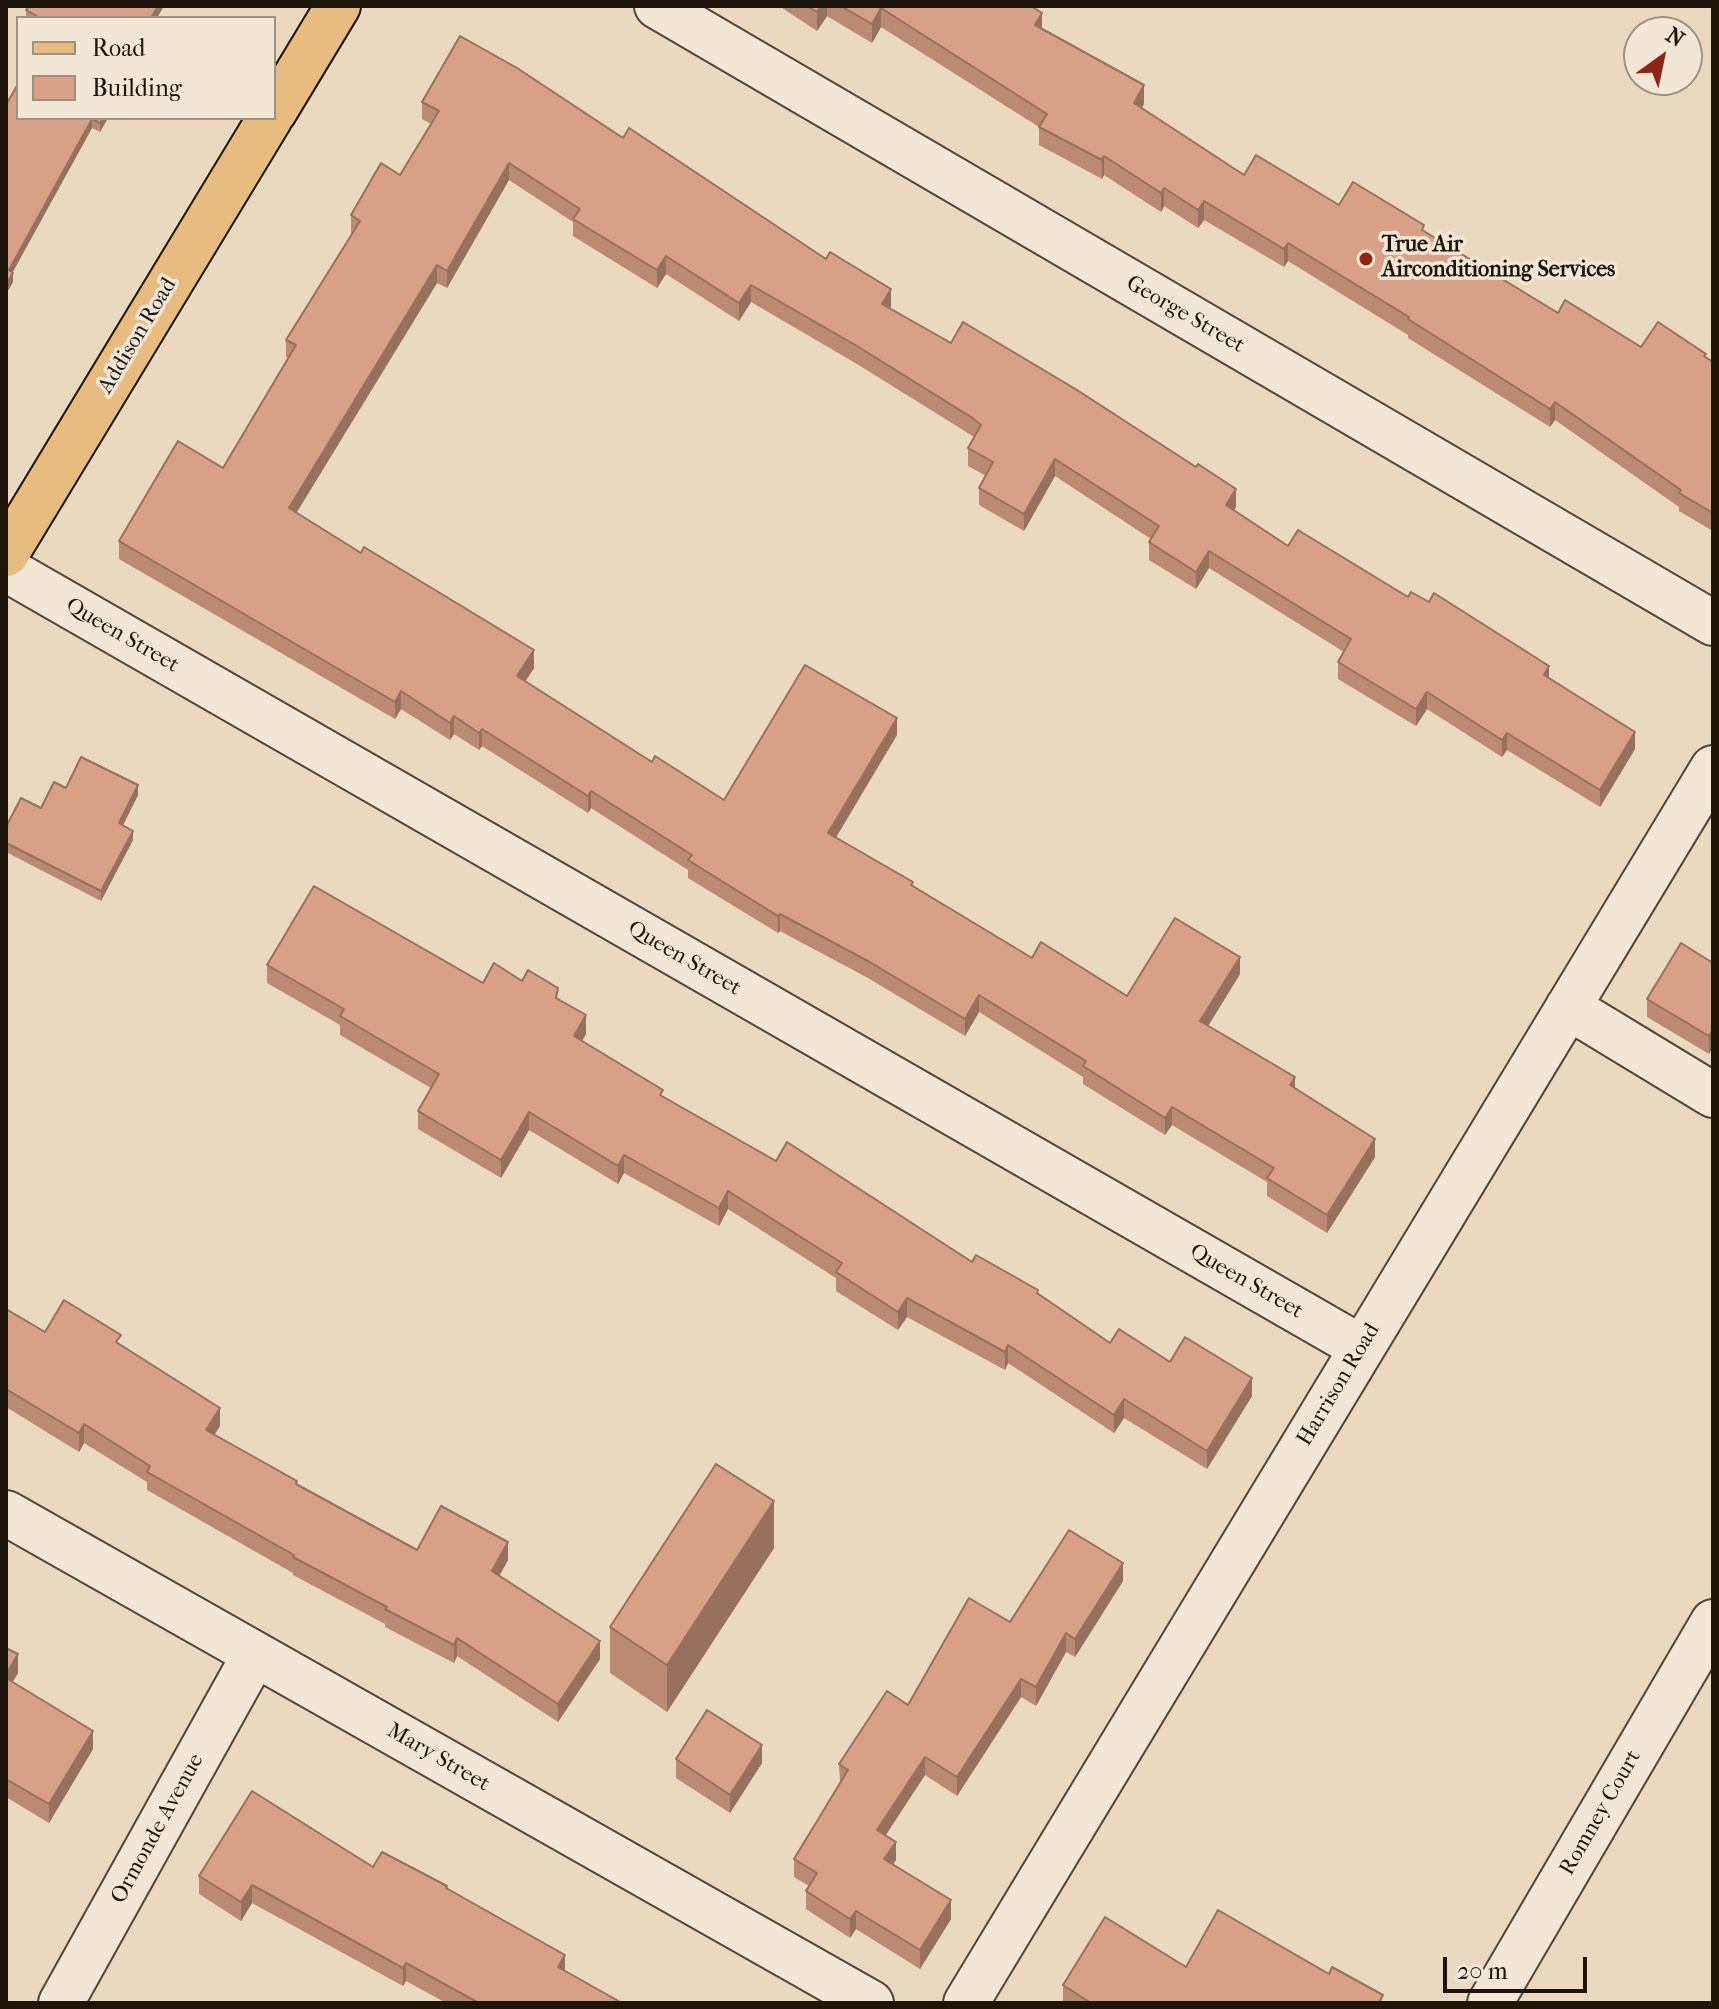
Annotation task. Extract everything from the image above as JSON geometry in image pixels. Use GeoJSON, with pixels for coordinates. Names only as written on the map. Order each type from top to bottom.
{"type":"FeatureCollection","features":[{"type":"Feature","properties":{"kind":"main road"},"geometry":{"type":"LineString","coordinates":[[276,109],[338,6]]}},
{"type":"Feature","properties":{"kind":"main road","name":"Addison Road"},"geometry":{"type":"LineString","coordinates":[[6,554],[269,120]]}},
{"type":"Feature","properties":{"kind":"street","name":"George Street"},"geometry":{"type":"LineString","coordinates":[[657,6],[1713,623]]}},
{"type":"Feature","properties":{"kind":"street","name":"Queen Street"},"geometry":{"type":"LineString","coordinates":[[6,569],[1362,1348]]}},
{"type":"Feature","properties":{"kind":"street","name":"Harrison Road"},"geometry":{"type":"LineString","coordinates":[[966,2003],[1713,768]]}},
{"type":"Feature","properties":{"kind":"street"},"geometry":{"type":"LineString","coordinates":[[1568,1007],[1713,1095]]}},
{"type":"Feature","properties":{"kind":"street","name":"Mary Street"},"geometry":{"type":"LineString","coordinates":[[6,1513],[871,2003]]}},
{"type":"Feature","properties":{"kind":"street","name":"Romney Court"},"geometry":{"type":"LineString","coordinates":[[1490,2003],[1713,1622]]}},
{"type":"Feature","properties":{"kind":"street","name":"Ormonde Avenue"},"geometry":{"type":"LineString","coordinates":[[61,2003],[255,1654]]}},
{"type":"Feature","properties":{"kind":"building"},"geometry":{"type":"Polygon","coordinates":[[[29,6],[158,6],[152,16],[36,16],[26,10],[29,6]]]}},
{"type":"Feature","properties":{"kind":"building"},"geometry":{"type":"Polygon","coordinates":[[[807,6],[821,6],[817,12],[807,6]]]}},
{"type":"Feature","properties":{"kind":"building"},"geometry":{"type":"Polygon","coordinates":[[[841,6],[1031,6],[1042,13],[1035,25],[1144,85],[1134,103],[1244,175],[1256,155],[1339,205],[1353,182],[1424,225],[1422,230],[1558,313],[1565,300],[1641,347],[1658,322],[1713,362],[1713,513],[1679,493],[1681,490],[1555,402],[1550,409],[1288,243],[1284,249],[1204,201],[1198,210],[1164,188],[1161,193],[1104,156],[1102,160],[1039,127],[1047,114],[881,8],[872,24],[841,6]]]}},
{"type":"Feature","properties":{"kind":"building"},"geometry":{"type":"Polygon","coordinates":[[[460,36],[517,68],[623,138],[629,128],[826,259],[830,252],[891,289],[882,304],[951,343],[963,322],[1077,390],[1196,467],[1198,464],[1236,489],[1226,505],[1288,546],[1298,530],[1408,597],[1411,592],[1429,602],[1434,593],[1549,666],[1544,675],[1635,732],[1600,790],[1507,733],[1502,740],[1427,692],[1416,709],[1338,662],[1351,639],[1209,551],[1196,572],[1149,542],[1159,526],[1055,459],[1024,514],[979,488],[993,462],[968,448],[981,425],[971,417],[751,285],[739,303],[666,256],[657,270],[573,219],[580,209],[509,163],[447,271],[437,265],[289,508],[361,553],[364,547],[534,650],[517,676],[652,762],[655,756],[724,800],[805,665],[897,718],[828,833],[913,882],[911,885],[1032,958],[1041,942],[1127,996],[1175,918],[1240,957],[1200,1021],[1295,1077],[1290,1085],[1375,1139],[1327,1215],[1267,1178],[1274,1168],[1172,1107],[1165,1118],[1083,1066],[1086,1061],[979,995],[965,1019],[868,961],[780,914],[778,916],[688,860],[692,855],[591,791],[588,796],[482,729],[479,733],[454,716],[450,723],[401,691],[395,702],[119,541],[178,441],[223,468],[296,345],[286,340],[360,221],[351,215],[381,163],[400,175],[439,111],[422,102],[460,36]]]}},
{"type":"Feature","properties":{"kind":"building"},"geometry":{"type":"Polygon","coordinates":[[[16,88],[16,120],[91,120],[9,270],[13,273],[6,285],[6,105],[16,88]]]}},
{"type":"Feature","properties":{"kind":"building"},"geometry":{"type":"Polygon","coordinates":[[[81,757],[138,785],[119,823],[133,831],[101,891],[6,843],[6,827],[21,798],[41,808],[54,782],[66,788],[81,757]]]}},
{"type":"Feature","properties":{"kind":"building"},"geometry":{"type":"Polygon","coordinates":[[[314,886],[483,983],[494,963],[522,981],[528,970],[558,988],[556,998],[586,1015],[574,1036],[663,1090],[660,1095],[776,1161],[787,1142],[972,1262],[976,1255],[1038,1290],[1037,1293],[1110,1343],[1119,1329],[1170,1362],[1185,1337],[1252,1378],[1207,1451],[1124,1399],[1114,1415],[1008,1345],[1005,1352],[907,1298],[898,1312],[836,1272],[842,1263],[728,1191],[719,1208],[624,1155],[618,1166],[529,1112],[501,1160],[418,1111],[439,1074],[340,1016],[344,1009],[267,965],[314,886]]]}},
{"type":"Feature","properties":{"kind":"building"},"geometry":{"type":"Polygon","coordinates":[[[1681,943],[1713,963],[1713,1029],[1709,1036],[1647,999],[1681,943]]]}},
{"type":"Feature","properties":{"kind":"building"},"geometry":{"type":"Polygon","coordinates":[[[64,1300],[121,1335],[116,1342],[220,1408],[206,1430],[297,1481],[296,1484],[417,1550],[441,1506],[508,1542],[492,1571],[600,1641],[558,1704],[457,1638],[454,1645],[385,1609],[387,1607],[293,1557],[147,1472],[150,1466],[84,1424],[79,1433],[6,1389],[6,1309],[45,1332],[64,1300]]]}},
{"type":"Feature","properties":{"kind":"building"},"geometry":{"type":"Polygon","coordinates":[[[716,1464],[774,1501],[667,1665],[610,1627],[716,1464]]]}},
{"type":"Feature","properties":{"kind":"building"},"geometry":{"type":"Polygon","coordinates":[[[1069,1530],[1123,1563],[1075,1639],[1066,1633],[1036,1687],[1021,1679],[957,1777],[925,1757],[877,1830],[896,1842],[884,1859],[951,1900],[920,1950],[856,1911],[850,1919],[806,1891],[817,1873],[794,1859],[848,1770],[839,1764],[887,1691],[908,1705],[969,1598],[1010,1622],[1069,1530]]]}},
{"type":"Feature","properties":{"kind":"building"},"geometry":{"type":"Polygon","coordinates":[[[6,1648],[18,1654],[6,1675],[6,1648]]]}},
{"type":"Feature","properties":{"kind":"building"},"geometry":{"type":"Polygon","coordinates":[[[6,1678],[93,1731],[49,1804],[6,1779],[6,1678]]]}},
{"type":"Feature","properties":{"kind":"building"},"geometry":{"type":"Polygon","coordinates":[[[707,1710],[762,1745],[730,1795],[676,1759],[707,1710]]]}},
{"type":"Feature","properties":{"kind":"building"},"geometry":{"type":"Polygon","coordinates":[[[252,1791],[373,1867],[382,1852],[447,1886],[565,1955],[558,1967],[622,2003],[479,2003],[406,1963],[403,1968],[252,1885],[241,1902],[199,1876],[252,1791]]]}},
{"type":"Feature","properties":{"kind":"building"},"geometry":{"type":"Polygon","coordinates":[[[1218,1910],[1329,1974],[1332,1967],[1383,1995],[1379,2003],[1091,2003],[1063,1985],[1105,1917],[1186,1967],[1218,1910]]]}},
{"type":"Feature","properties":{"kind":"place","name":"True Air Airconditioning Services"},"geometry":{"type":"Point","coordinates":[1366,259]}}]}
